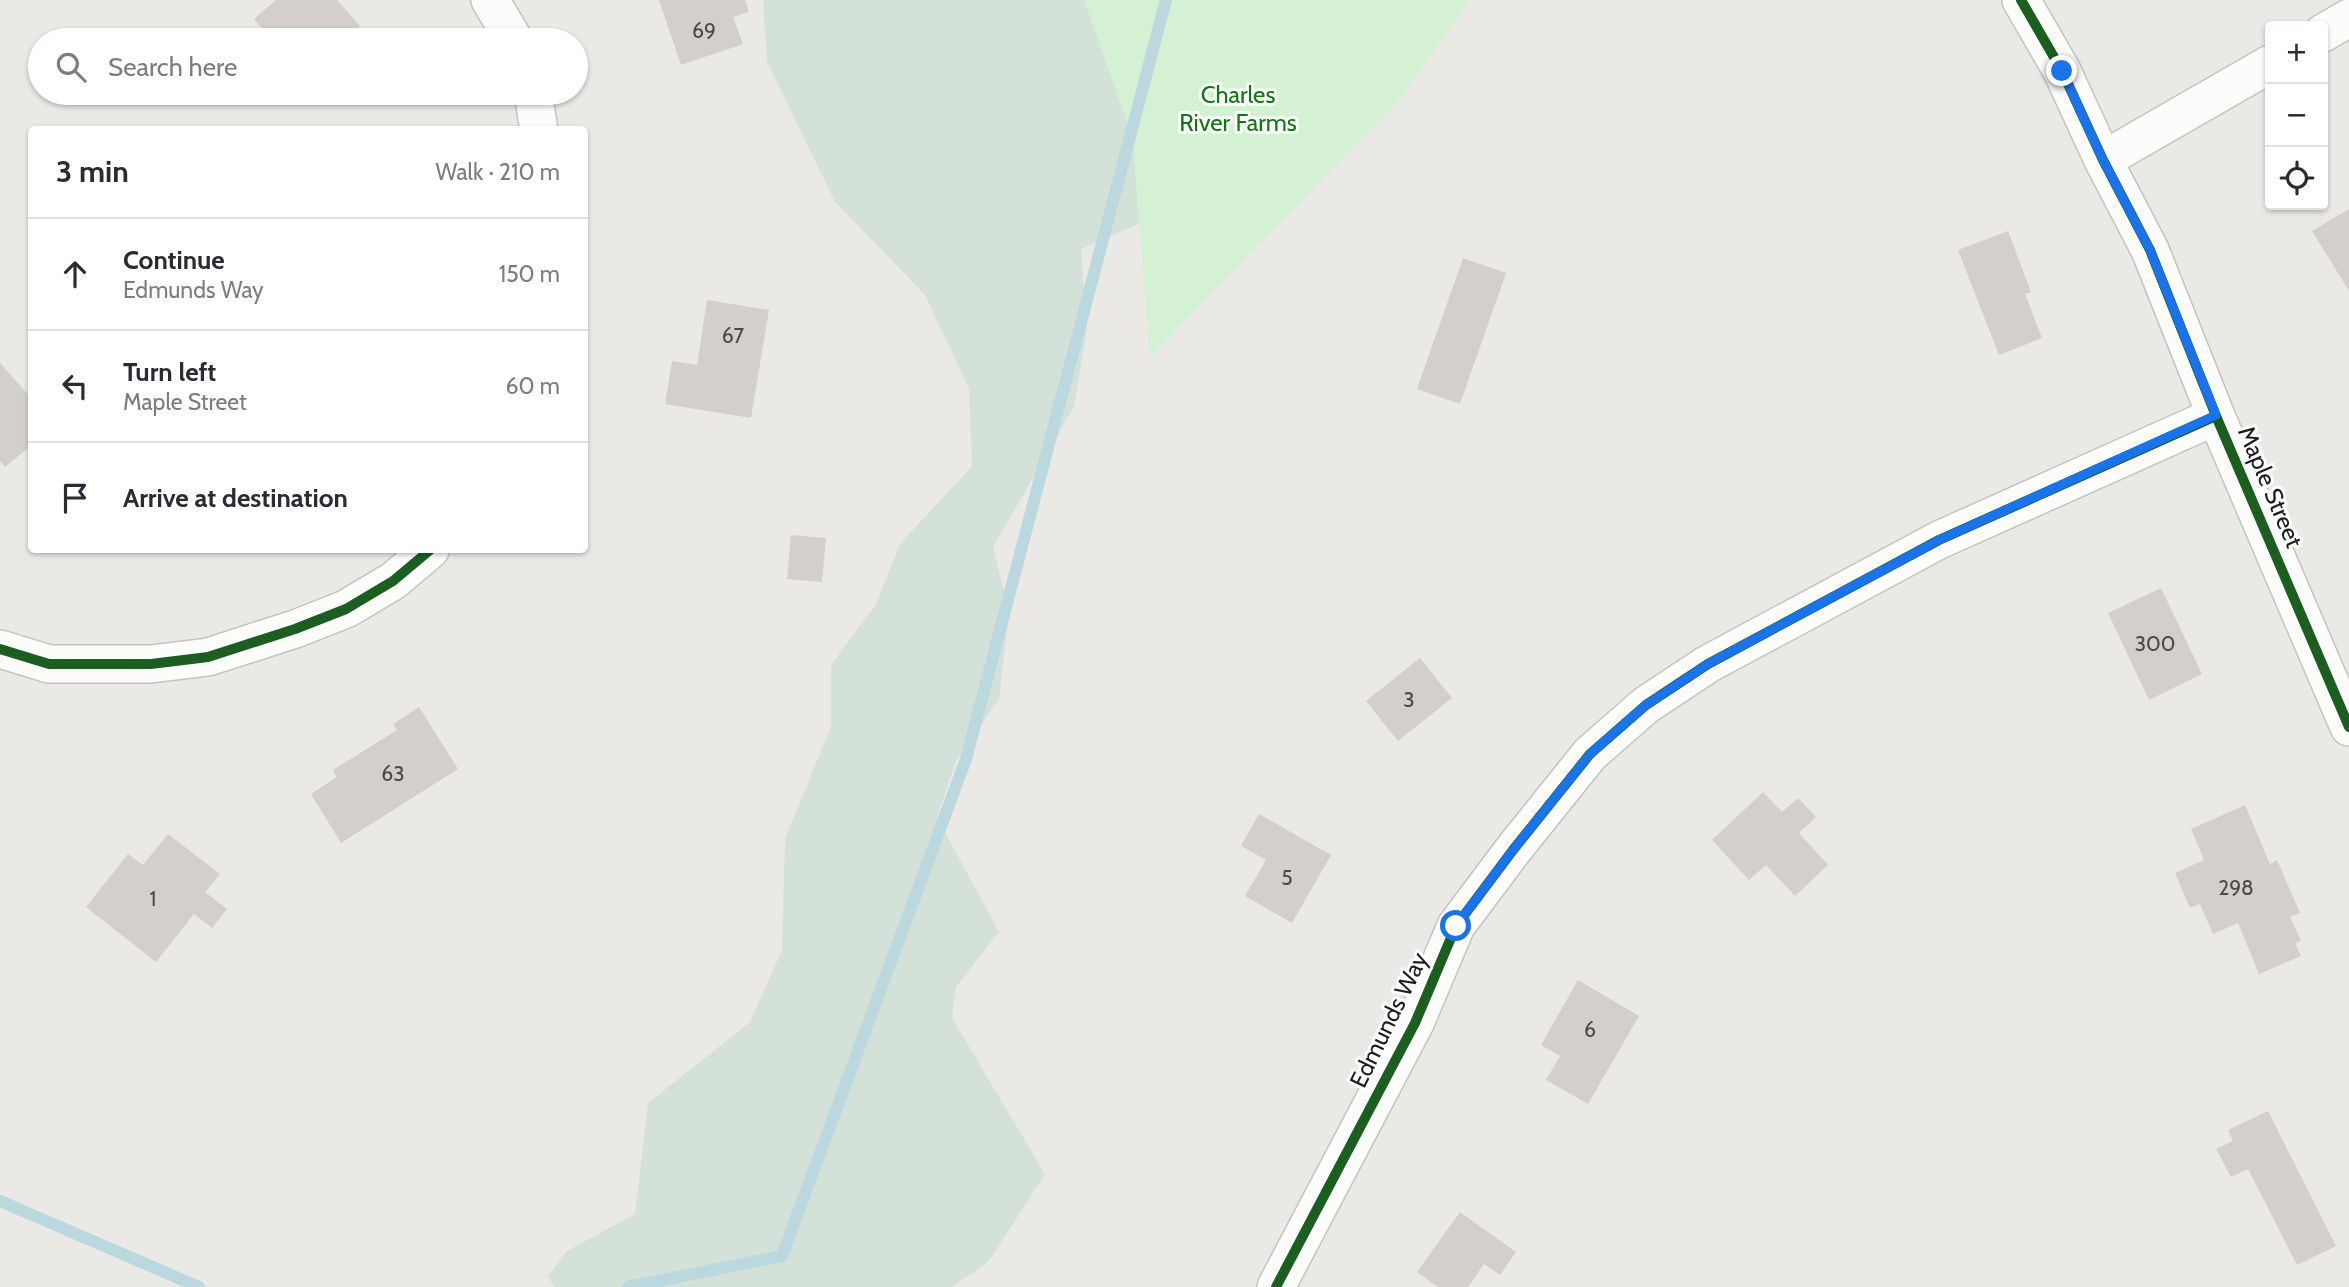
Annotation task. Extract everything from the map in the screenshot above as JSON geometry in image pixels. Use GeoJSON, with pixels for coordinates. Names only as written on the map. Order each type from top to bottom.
{"type":"FeatureCollection","features":[{"type":"Feature","properties":{"kind":"street"},"geometry":{"type":"LineString","coordinates":[[490,0],[507,28]]}},
{"type":"Feature","properties":{"kind":"street","name":"Maple Street"},"geometry":{"type":"LineString","coordinates":[[2021,0],[2062,71],[2103,160],[2150,250],[2216,415],[2349,727]]}},
{"type":"Feature","properties":{"kind":"street"},"geometry":{"type":"LineString","coordinates":[[2328,30],[2349,18]]}},
{"type":"Feature","properties":{"kind":"street"},"geometry":{"type":"LineString","coordinates":[[2103,160],[2265,67]]}},
{"type":"Feature","properties":{"kind":"street"},"geometry":{"type":"LineString","coordinates":[[535,105],[538,126]]}},
{"type":"Feature","properties":{"kind":"street","name":"Edmunds Way"},"geometry":{"type":"LineString","coordinates":[[1276,1287],[1415,1023],[1456,926],[1590,754],[1646,705],[1708,664],[1939,540],[2216,415]]}},
{"type":"Feature","properties":{"kind":"street"},"geometry":{"type":"LineString","coordinates":[[1,652],[48,664],[151,664],[208,657],[295,629],[346,609],[393,581],[426,553]]}},
{"type":"Feature","properties":{"kind":"green space"},"geometry":{"type":"Polygon","coordinates":[[[763,0],[1384,0],[1152,218],[1081,249],[1087,329],[1074,407],[993,547],[1009,612],[999,699],[956,761],[937,817],[999,932],[956,987],[952,1018],[1045,1174],[989,1261],[952,1287],[554,1287],[548,1276],[567,1251],[635,1214],[648,1103],[750,1022],[782,950],[785,838],[831,727],[831,665],[875,606],[900,544],[972,466],[969,389],[925,295],[835,202],[767,62],[763,0]]]}},
{"type":"Feature","properties":{"kind":"green space","name":"Charles River Farms"},"geometry":{"type":"Polygon","coordinates":[[[1084,0],[1470,0],[1399,100],[1150,357],[1132,136],[1084,0]]]}},
{"type":"Feature","properties":{"kind":"building"},"geometry":{"type":"Polygon","coordinates":[[[276,0],[337,0],[360,26],[262,28],[254,19],[276,0]]]}},
{"type":"Feature","properties":{"kind":"building"},"geometry":{"type":"Polygon","coordinates":[[[659,0],[745,0],[749,12],[733,17],[743,44],[681,65],[659,0]]]}},
{"type":"Feature","properties":{"kind":"building"},"geometry":{"type":"Polygon","coordinates":[[[2349,209],[2349,291],[2312,231],[2349,209]]]}},
{"type":"Feature","properties":{"kind":"building"},"geometry":{"type":"Polygon","coordinates":[[[2008,231],[2031,292],[2025,294],[2042,338],[1999,355],[1958,250],[2008,231]]]}},
{"type":"Feature","properties":{"kind":"building"},"geometry":{"type":"Polygon","coordinates":[[[1463,258],[1506,273],[1460,404],[1417,389],[1463,258]]]}},
{"type":"Feature","properties":{"kind":"building"},"geometry":{"type":"Polygon","coordinates":[[[707,300],[769,310],[751,418],[665,404],[672,361],[697,365],[707,300]]]}},
{"type":"Feature","properties":{"kind":"building"},"geometry":{"type":"Polygon","coordinates":[[[0,363],[28,394],[28,448],[5,467],[0,461],[0,363]]]}},
{"type":"Feature","properties":{"kind":"building"},"geometry":{"type":"Polygon","coordinates":[[[791,535],[826,538],[822,582],[787,579],[791,535]]]}},
{"type":"Feature","properties":{"kind":"building"},"geometry":{"type":"Polygon","coordinates":[[[2161,588],[2202,674],[2149,700],[2108,613],[2161,588]]]}},
{"type":"Feature","properties":{"kind":"building"},"geometry":{"type":"Polygon","coordinates":[[[1420,658],[1452,698],[1398,741],[1366,701],[1420,658]]]}},
{"type":"Feature","properties":{"kind":"building"},"geometry":{"type":"Polygon","coordinates":[[[419,707],[458,769],[341,843],[311,794],[337,777],[333,770],[397,730],[393,724],[419,707]]]}},
{"type":"Feature","properties":{"kind":"building"},"geometry":{"type":"Polygon","coordinates":[[[1763,792],[1782,812],[1798,798],[1816,817],[1799,833],[1828,865],[1795,896],[1766,865],[1749,880],[1712,840],[1763,792]]]}},
{"type":"Feature","properties":{"kind":"building"},"geometry":{"type":"Polygon","coordinates":[[[2245,805],[2270,864],[2277,860],[2300,913],[2290,917],[2301,941],[2295,943],[2301,956],[2259,974],[2238,923],[2213,934],[2200,904],[2190,908],[2175,873],[2204,860],[2191,829],[2245,805]]]}},
{"type":"Feature","properties":{"kind":"building"},"geometry":{"type":"Polygon","coordinates":[[[1259,814],[1331,855],[1292,923],[1245,896],[1266,860],[1241,846],[1259,814]]]}},
{"type":"Feature","properties":{"kind":"building"},"geometry":{"type":"Polygon","coordinates":[[[168,834],[220,874],[205,892],[227,909],[212,928],[194,914],[156,962],[86,907],[128,854],[143,865],[168,834]]]}},
{"type":"Feature","properties":{"kind":"building"},"geometry":{"type":"Polygon","coordinates":[[[1578,980],[1639,1016],[1588,1104],[1546,1080],[1560,1056],[1541,1045],[1578,980]]]}},
{"type":"Feature","properties":{"kind":"building"},"geometry":{"type":"Polygon","coordinates":[[[2268,1111],[2336,1246],[2297,1265],[2248,1169],[2231,1177],[2216,1149],[2233,1141],[2228,1130],[2268,1111]]]}},
{"type":"Feature","properties":{"kind":"building"},"geometry":{"type":"Polygon","coordinates":[[[1460,1212],[1516,1252],[1500,1275],[1484,1264],[1468,1287],[1438,1287],[1417,1272],[1460,1212]]]}},
{"type":"Feature","properties":{"kind":"waterway"},"geometry":{"type":"LineString","coordinates":[[628,1287],[782,1256],[966,759],[1166,0]]}},
{"type":"Feature","properties":{"kind":"waterway"},"geometry":{"type":"LineString","coordinates":[[0,1201],[199,1287]]}},
{"type":"Feature","properties":{"kind":"cycle path"},"geometry":{"type":"LineString","coordinates":[[2021,0],[2062,71],[2103,160],[2150,250],[2216,416],[2349,727]]}},
{"type":"Feature","properties":{"kind":"cycle path"},"geometry":{"type":"LineString","coordinates":[[1276,1287],[1415,1023],[1456,926],[1590,754],[1646,705],[1708,664],[1939,540],[2216,416]]}},
{"type":"Feature","properties":{"kind":"cycle path"},"geometry":{"type":"LineString","coordinates":[[0,649],[49,664],[151,664],[208,657],[295,629],[346,609],[393,581],[426,553]]}},
{"type":"Feature","properties":{"kind":"route"},"geometry":{"type":"LineString","coordinates":[[1456,926],[1590,754],[1646,705],[1708,664],[1939,540],[2216,415],[2150,250],[2103,160],[2062,71]]}}]}
